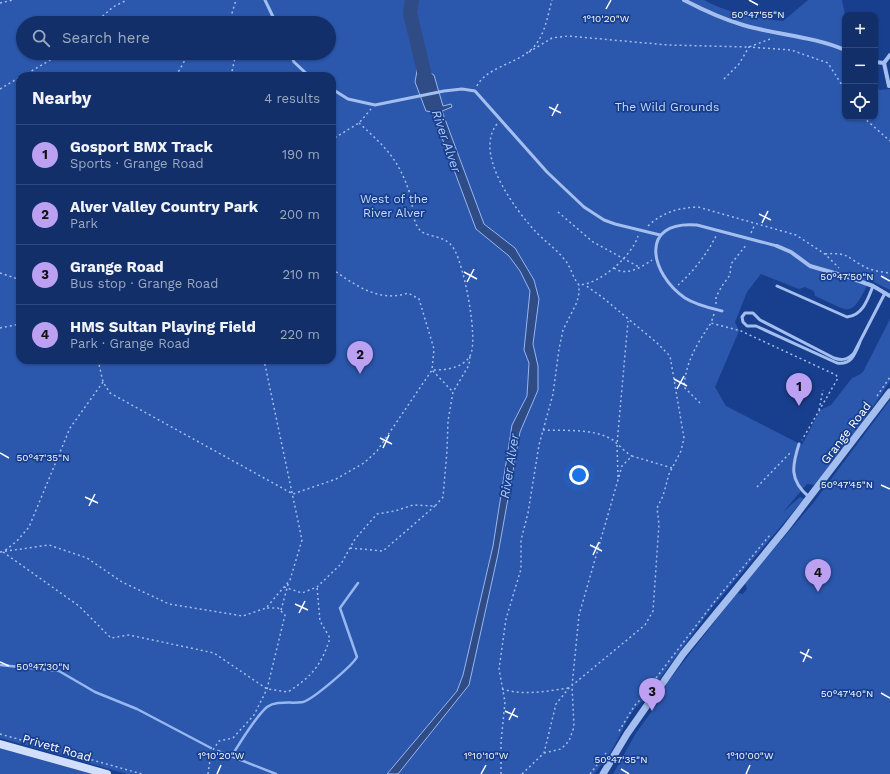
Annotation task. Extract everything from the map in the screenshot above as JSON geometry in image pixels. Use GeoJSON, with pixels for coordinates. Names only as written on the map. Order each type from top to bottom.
{"type":"FeatureCollection","features":[{"type":"Feature","properties":{"kind":"main road","name":"Privett Road"},"geometry":{"type":"LineString","coordinates":[[0,744],[107,774]]}},
{"type":"Feature","properties":{"kind":"street"},"geometry":{"type":"LineString","coordinates":[[684,0],[701,9],[744,25],[809,38],[842,49]]}},
{"type":"Feature","properties":{"kind":"street"},"geometry":{"type":"LineString","coordinates":[[889,86],[884,63],[890,55]]}},
{"type":"Feature","properties":{"kind":"street"},"geometry":{"type":"LineString","coordinates":[[878,62],[884,63]]}},
{"type":"Feature","properties":{"kind":"street"},"geometry":{"type":"LineString","coordinates":[[777,246],[791,252],[810,266],[873,286],[890,296]]}},
{"type":"Feature","properties":{"kind":"street","name":"Grange Road"},"geometry":{"type":"LineString","coordinates":[[603,774],[627,734],[682,654],[810,498],[890,392]]}},
{"type":"Feature","properties":{"kind":"lane"},"geometry":{"type":"LineString","coordinates":[[265,0],[273,16]]}},
{"type":"Feature","properties":{"kind":"lane"},"geometry":{"type":"LineString","coordinates":[[293,60],[305,72]]}},
{"type":"Feature","properties":{"kind":"lane"},"geometry":{"type":"LineString","coordinates":[[336,92],[348,99],[375,104],[444,91],[462,89],[475,91],[500,121],[547,172],[584,207],[604,220],[660,235]]}},
{"type":"Feature","properties":{"kind":"lane"},"geometry":{"type":"LineString","coordinates":[[722,311],[715,310],[689,300],[674,288],[664,277],[656,258],[657,240],[660,235],[675,227],[686,224],[718,230],[777,246]]}},
{"type":"Feature","properties":{"kind":"lane"},"geometry":{"type":"LineString","coordinates":[[777,286],[847,317],[863,309],[873,286]]}},
{"type":"Feature","properties":{"kind":"lane"},"geometry":{"type":"LineString","coordinates":[[860,342],[851,356],[839,359],[760,320],[753,313],[747,312],[742,317],[743,322],[747,326],[756,326],[837,363],[845,363],[853,358],[885,293]]}},
{"type":"Feature","properties":{"kind":"lane"},"geometry":{"type":"LineString","coordinates":[[799,444],[793,461],[794,477],[802,491],[810,498]]}},
{"type":"Feature","properties":{"kind":"path"},"geometry":{"type":"LineString","coordinates":[[0,3],[13,0]]}},
{"type":"Feature","properties":{"kind":"path"},"geometry":{"type":"LineString","coordinates":[[103,16],[113,7],[127,0]]}},
{"type":"Feature","properties":{"kind":"path"},"geometry":{"type":"LineString","coordinates":[[231,16],[236,0]]}},
{"type":"Feature","properties":{"kind":"path"},"geometry":{"type":"LineString","coordinates":[[529,52],[542,36],[552,0]]}},
{"type":"Feature","properties":{"kind":"path"},"geometry":{"type":"LineString","coordinates":[[475,91],[480,81],[495,70],[552,38],[568,36],[668,45],[749,47],[791,50],[828,63],[842,85]]}},
{"type":"Feature","properties":{"kind":"path"},"geometry":{"type":"LineString","coordinates":[[724,80],[739,64],[749,47],[774,38]]}},
{"type":"Feature","properties":{"kind":"path"},"geometry":{"type":"LineString","coordinates":[[29,72],[50,60]]}},
{"type":"Feature","properties":{"kind":"path"},"geometry":{"type":"LineString","coordinates":[[178,72],[185,60]]}},
{"type":"Feature","properties":{"kind":"path"},"geometry":{"type":"LineString","coordinates":[[232,72],[234,60]]}},
{"type":"Feature","properties":{"kind":"path"},"geometry":{"type":"LineString","coordinates":[[0,89],[16,80]]}},
{"type":"Feature","properties":{"kind":"path"},"geometry":{"type":"LineString","coordinates":[[336,137],[359,123],[375,104]]}},
{"type":"Feature","properties":{"kind":"path"},"geometry":{"type":"LineString","coordinates":[[866,120],[890,142]]}},
{"type":"Feature","properties":{"kind":"path"},"geometry":{"type":"LineString","coordinates":[[500,121],[493,129],[491,141],[491,158],[494,168],[510,199],[537,233],[568,263],[579,285],[577,302],[563,330],[553,394],[543,430],[528,513],[521,540],[521,569],[506,619],[499,669],[505,702],[501,742],[501,774]]}},
{"type":"Feature","properties":{"kind":"path"},"geometry":{"type":"LineString","coordinates":[[350,548],[383,551],[435,506],[443,497],[448,421],[453,392],[469,365],[472,338],[468,294],[454,249],[446,238],[424,234],[417,227],[410,195],[401,170],[389,150],[359,123]]}},
{"type":"Feature","properties":{"kind":"path"},"geometry":{"type":"LineString","coordinates":[[644,231],[658,216],[682,208],[698,207],[796,235],[825,254],[848,277]]}},
{"type":"Feature","properties":{"kind":"path"},"geometry":{"type":"LineString","coordinates":[[558,212],[593,242],[639,267]]}},
{"type":"Feature","properties":{"kind":"path"},"geometry":{"type":"LineString","coordinates":[[700,403],[684,387],[685,369],[701,338],[711,323],[715,310],[716,298],[730,275],[731,264],[744,250],[755,224]]}},
{"type":"Feature","properties":{"kind":"path"},"geometry":{"type":"LineString","coordinates":[[579,285],[585,284],[605,275],[614,268],[636,240],[639,230]]}},
{"type":"Feature","properties":{"kind":"path"},"geometry":{"type":"LineString","coordinates":[[674,288],[689,276],[710,248],[718,230]]}},
{"type":"Feature","properties":{"kind":"path"},"geometry":{"type":"LineString","coordinates":[[825,254],[837,253],[849,255],[865,267],[890,273]]}},
{"type":"Feature","properties":{"kind":"path"},"geometry":{"type":"LineString","coordinates":[[614,268],[627,272],[656,258]]}},
{"type":"Feature","properties":{"kind":"path"},"geometry":{"type":"LineString","coordinates":[[99,364],[103,382],[110,393],[121,401],[182,432],[293,494],[336,479],[364,463],[377,451],[432,370],[434,349],[418,300],[408,293],[398,296],[376,295],[355,285],[336,272]]}},
{"type":"Feature","properties":{"kind":"path"},"geometry":{"type":"LineString","coordinates":[[0,273],[16,278]]}},
{"type":"Feature","properties":{"kind":"path"},"geometry":{"type":"LineString","coordinates":[[544,753],[556,704],[569,688],[645,625],[653,611],[658,524],[657,508],[663,496],[672,468],[681,451],[684,438],[670,356],[656,342],[585,284]]}},
{"type":"Feature","properties":{"kind":"path"},"geometry":{"type":"LineString","coordinates":[[618,478],[617,444],[628,320]]}},
{"type":"Feature","properties":{"kind":"path"},"geometry":{"type":"LineString","coordinates":[[711,323],[741,331],[836,375],[838,378],[799,444],[757,487]]}},
{"type":"Feature","properties":{"kind":"path"},"geometry":{"type":"LineString","coordinates":[[0,328],[16,325]]}},
{"type":"Feature","properties":{"kind":"path"},"geometry":{"type":"LineString","coordinates":[[432,370],[446,370],[464,362],[470,355]]}},
{"type":"Feature","properties":{"kind":"path"},"geometry":{"type":"LineString","coordinates":[[265,364],[302,540],[280,611]]}},
{"type":"Feature","properties":{"kind":"path"},"geometry":{"type":"LineString","coordinates":[[432,370],[453,392]]}},
{"type":"Feature","properties":{"kind":"path"},"geometry":{"type":"LineString","coordinates":[[3,552],[17,541],[29,527],[70,428],[103,382]]}},
{"type":"Feature","properties":{"kind":"path"},"geometry":{"type":"LineString","coordinates":[[819,410],[823,390]]}},
{"type":"Feature","properties":{"kind":"path"},"geometry":{"type":"LineString","coordinates":[[543,430],[589,432],[604,436],[632,456],[643,461],[672,468]]}},
{"type":"Feature","properties":{"kind":"path"},"geometry":{"type":"LineString","coordinates":[[522,774],[544,753],[561,749],[569,741],[574,726],[572,686],[580,615],[618,478],[622,466],[632,456]]}},
{"type":"Feature","properties":{"kind":"path"},"geometry":{"type":"LineString","coordinates":[[284,587],[302,593],[317,587],[341,564],[355,539],[377,514],[395,511],[413,505],[435,506]]}},
{"type":"Feature","properties":{"kind":"path"},"geometry":{"type":"LineString","coordinates":[[0,552],[49,544],[87,558],[122,582],[169,604],[242,616],[266,608],[278,608],[284,614],[267,689],[254,715],[233,738],[219,741],[211,753],[208,774]]}},
{"type":"Feature","properties":{"kind":"path"},"geometry":{"type":"LineString","coordinates":[[3,552],[79,606],[111,638],[130,636],[214,653],[267,689],[288,692],[306,679],[324,658],[330,638],[320,621],[317,587]]}},
{"type":"Feature","properties":{"kind":"path"},"geometry":{"type":"LineString","coordinates":[[266,608],[290,580]]}},
{"type":"Feature","properties":{"kind":"path"},"geometry":{"type":"LineString","coordinates":[[502,688],[512,692],[569,688]]}},
{"type":"Feature","properties":{"kind":"path"},"geometry":{"type":"LineString","coordinates":[[0,734],[142,774]]}},
{"type":"Feature","properties":{"kind":"green space"},"geometry":{"type":"Polygon","coordinates":[[[0,0],[704,0],[732,12],[783,21],[808,0],[842,0],[844,12],[842,12],[842,120],[878,120],[878,85],[879,90],[890,89],[890,290],[870,280],[854,307],[844,309],[815,296],[814,291],[805,287],[799,289],[761,274],[747,292],[735,322],[739,331],[715,387],[726,406],[802,445],[820,410],[831,405],[852,378],[863,372],[890,319],[890,381],[860,426],[816,485],[807,484],[783,512],[800,497],[804,499],[711,609],[644,700],[634,710],[610,753],[594,774],[127,774],[0,738],[0,0]]]}},
{"type":"Feature","properties":{"kind":"green space"},"geometry":{"type":"Polygon","coordinates":[[[890,400],[890,774],[613,774],[636,733],[662,697],[667,683],[737,593],[743,594],[747,589],[745,583],[814,502],[890,400]]]}},
{"type":"Feature","properties":{"kind":"green space"},"geometry":{"type":"Polygon","coordinates":[[[0,748],[92,774],[0,774],[0,748]]]}},
{"type":"Feature","properties":{"kind":"water"},"geometry":{"type":"Polygon","coordinates":[[[424,61],[429,72],[434,75],[443,106],[451,104],[452,107],[442,111],[484,224],[515,248],[534,280],[539,299],[533,344],[538,366],[538,390],[520,432],[498,554],[469,685],[398,774],[387,774],[457,691],[463,675],[493,546],[512,425],[527,396],[529,363],[524,350],[530,291],[520,271],[509,256],[476,229],[435,119],[432,112],[426,111],[415,82],[418,65],[424,61]]]}},
{"type":"Feature","properties":{"kind":"waterway","name":"River Alver"},"geometry":{"type":"LineString","coordinates":[[412,0],[410,13],[426,80]]}},
{"type":"Feature","properties":{"kind":"waterway"},"geometry":{"type":"LineString","coordinates":[[231,757],[262,711],[267,707],[275,704],[299,703],[308,700],[340,675],[357,657],[340,608],[358,583]]}},
{"type":"Feature","properties":{"kind":"waterway"},"geometry":{"type":"LineString","coordinates":[[0,665],[59,671],[95,692],[137,709],[211,748]]}},
{"type":"Feature","properties":{"kind":"waterway"},"geometry":{"type":"LineString","coordinates":[[218,751],[276,774]]}},
{"type":"Feature","properties":{"kind":"place","name":"Alver Valley Country Park"},"geometry":{"type":"Point","coordinates":[360,374]}},
{"type":"Feature","properties":{"kind":"place","name":"Gosport BMX Track"},"geometry":{"type":"Point","coordinates":[799,406]}},
{"type":"Feature","properties":{"kind":"place","name":"HMS Sultan Playing Field"},"geometry":{"type":"Point","coordinates":[818,592]}},
{"type":"Feature","properties":{"kind":"place","name":"Grange Road"},"geometry":{"type":"Point","coordinates":[652,711]}},
{"type":"Feature","properties":{"kind":"park label","name":"The Wild Grounds"},"geometry":{"type":"Point","coordinates":[667,107]}},
{"type":"Feature","properties":{"kind":"park label","name":"West of the River Alver"},"geometry":{"type":"Point","coordinates":[394,206]}}]}
